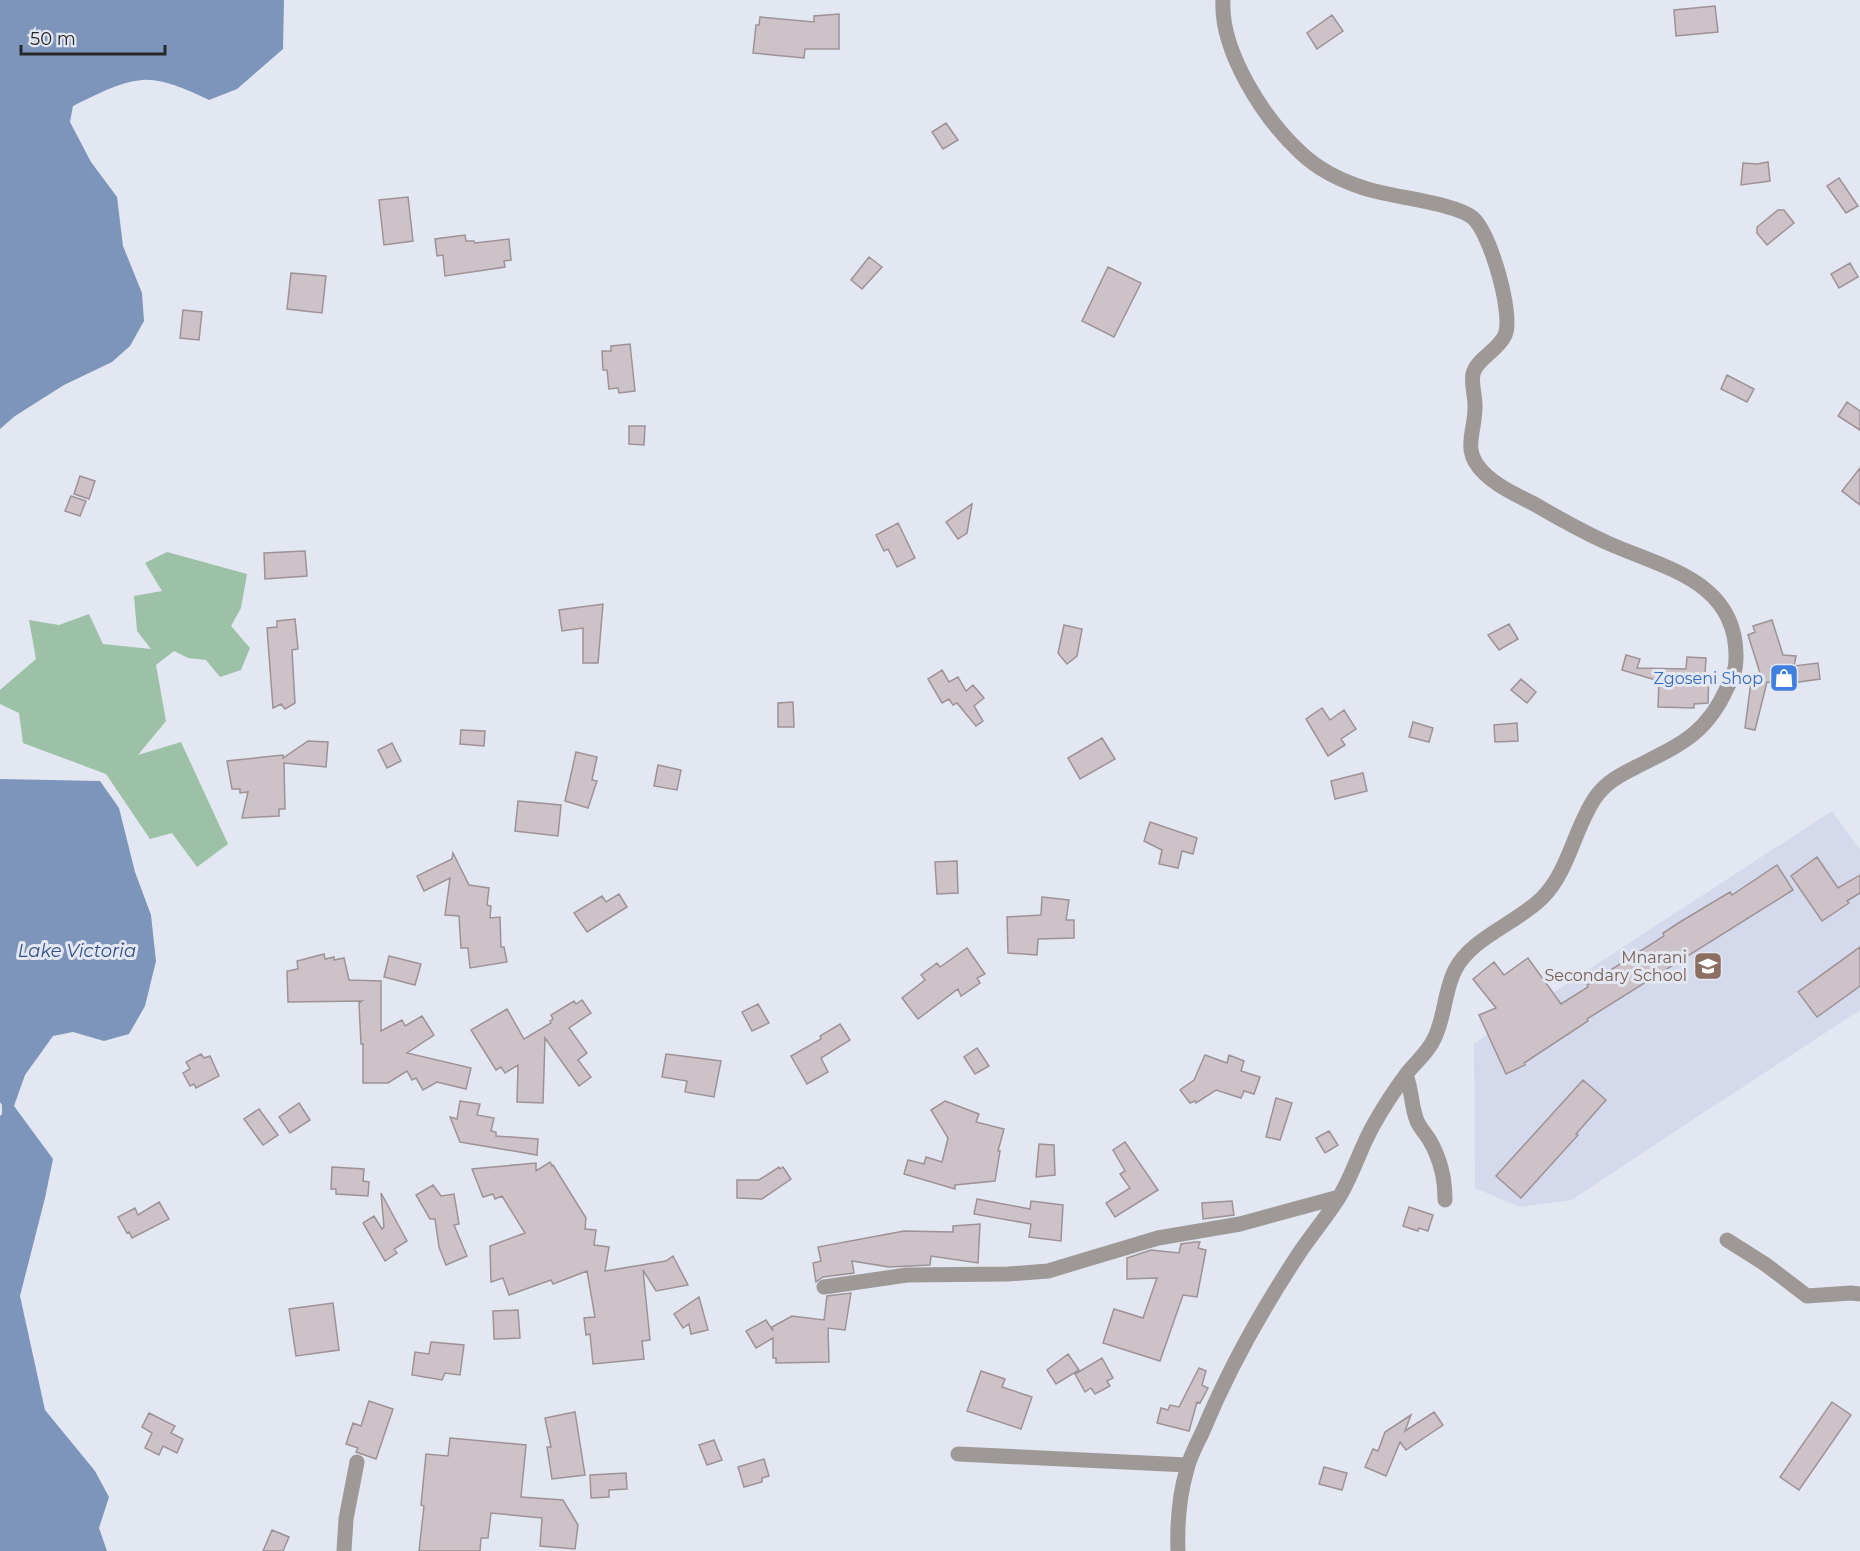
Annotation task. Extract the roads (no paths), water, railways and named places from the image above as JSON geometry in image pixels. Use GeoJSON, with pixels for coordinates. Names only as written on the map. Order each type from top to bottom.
{"type":"FeatureCollection","features":[{"type":"Feature","properties":{"kind":"street"},"geometry":{"type":"LineString","coordinates":[[1178,1551],[1178,1508],[1188,1465],[1218,1395],[1268,1303],[1339,1197],[1372,1128],[1406,1075],[1434,1039],[1454,970],[1469,951],[1545,896],[1557,878],[1594,799],[1611,780],[1676,747],[1700,730],[1720,705],[1737,668],[1736,633],[1730,618],[1721,605],[1684,574],[1605,542],[1488,477],[1476,464],[1470,448],[1475,408],[1474,369],[1497,349],[1508,326],[1503,292],[1493,259],[1479,226],[1473,217],[1457,209],[1363,188],[1329,173],[1303,155],[1257,99],[1226,36],[1222,0]]}},
{"type":"Feature","properties":{"kind":"street"},"geometry":{"type":"LineString","coordinates":[[1406,1075],[1412,1094],[1413,1111],[1442,1168],[1445,1180],[1445,1200]]}},
{"type":"Feature","properties":{"kind":"street"},"geometry":{"type":"LineString","coordinates":[[824,1287],[907,1275],[1008,1274],[1048,1271],[1147,1241],[1240,1224],[1339,1197]]}},
{"type":"Feature","properties":{"kind":"street"},"geometry":{"type":"LineString","coordinates":[[1727,1240],[1765,1264],[1807,1296],[1860,1294]]}},
{"type":"Feature","properties":{"kind":"street"},"geometry":{"type":"LineString","coordinates":[[958,1454],[1188,1465]]}},
{"type":"Feature","properties":{"kind":"street"},"geometry":{"type":"LineString","coordinates":[[344,1551],[346,1519],[357,1462]]}},
{"type":"Feature","properties":{"kind":"water"},"geometry":{"type":"Polygon","coordinates":[[[0,0],[284,0],[283,49],[237,89],[209,100],[167,83],[142,80],[115,86],[73,106],[70,122],[91,162],[117,197],[123,246],[142,293],[144,321],[130,346],[112,362],[64,385],[15,416],[0,429],[0,0]]]}},
{"type":"Feature","properties":{"kind":"water","name":"Lake Victoria"},"geometry":{"type":"Polygon","coordinates":[[[0,779],[100,781],[119,808],[135,872],[151,915],[156,961],[145,1006],[129,1034],[104,1041],[73,1032],[53,1036],[25,1075],[14,1106],[53,1159],[20,1296],[45,1410],[95,1471],[109,1497],[99,1528],[107,1551],[0,1551],[0,1116],[2,1105],[0,1102],[0,779]]]}},
{"type":"Feature","properties":{"kind":"place","name":"Zgoseni Shop"},"geometry":{"type":"Point","coordinates":[1784,678]}},
{"type":"Feature","properties":{"kind":"place","name":"Mnarani Secondary School"},"geometry":{"type":"Point","coordinates":[1708,966]}}]}
